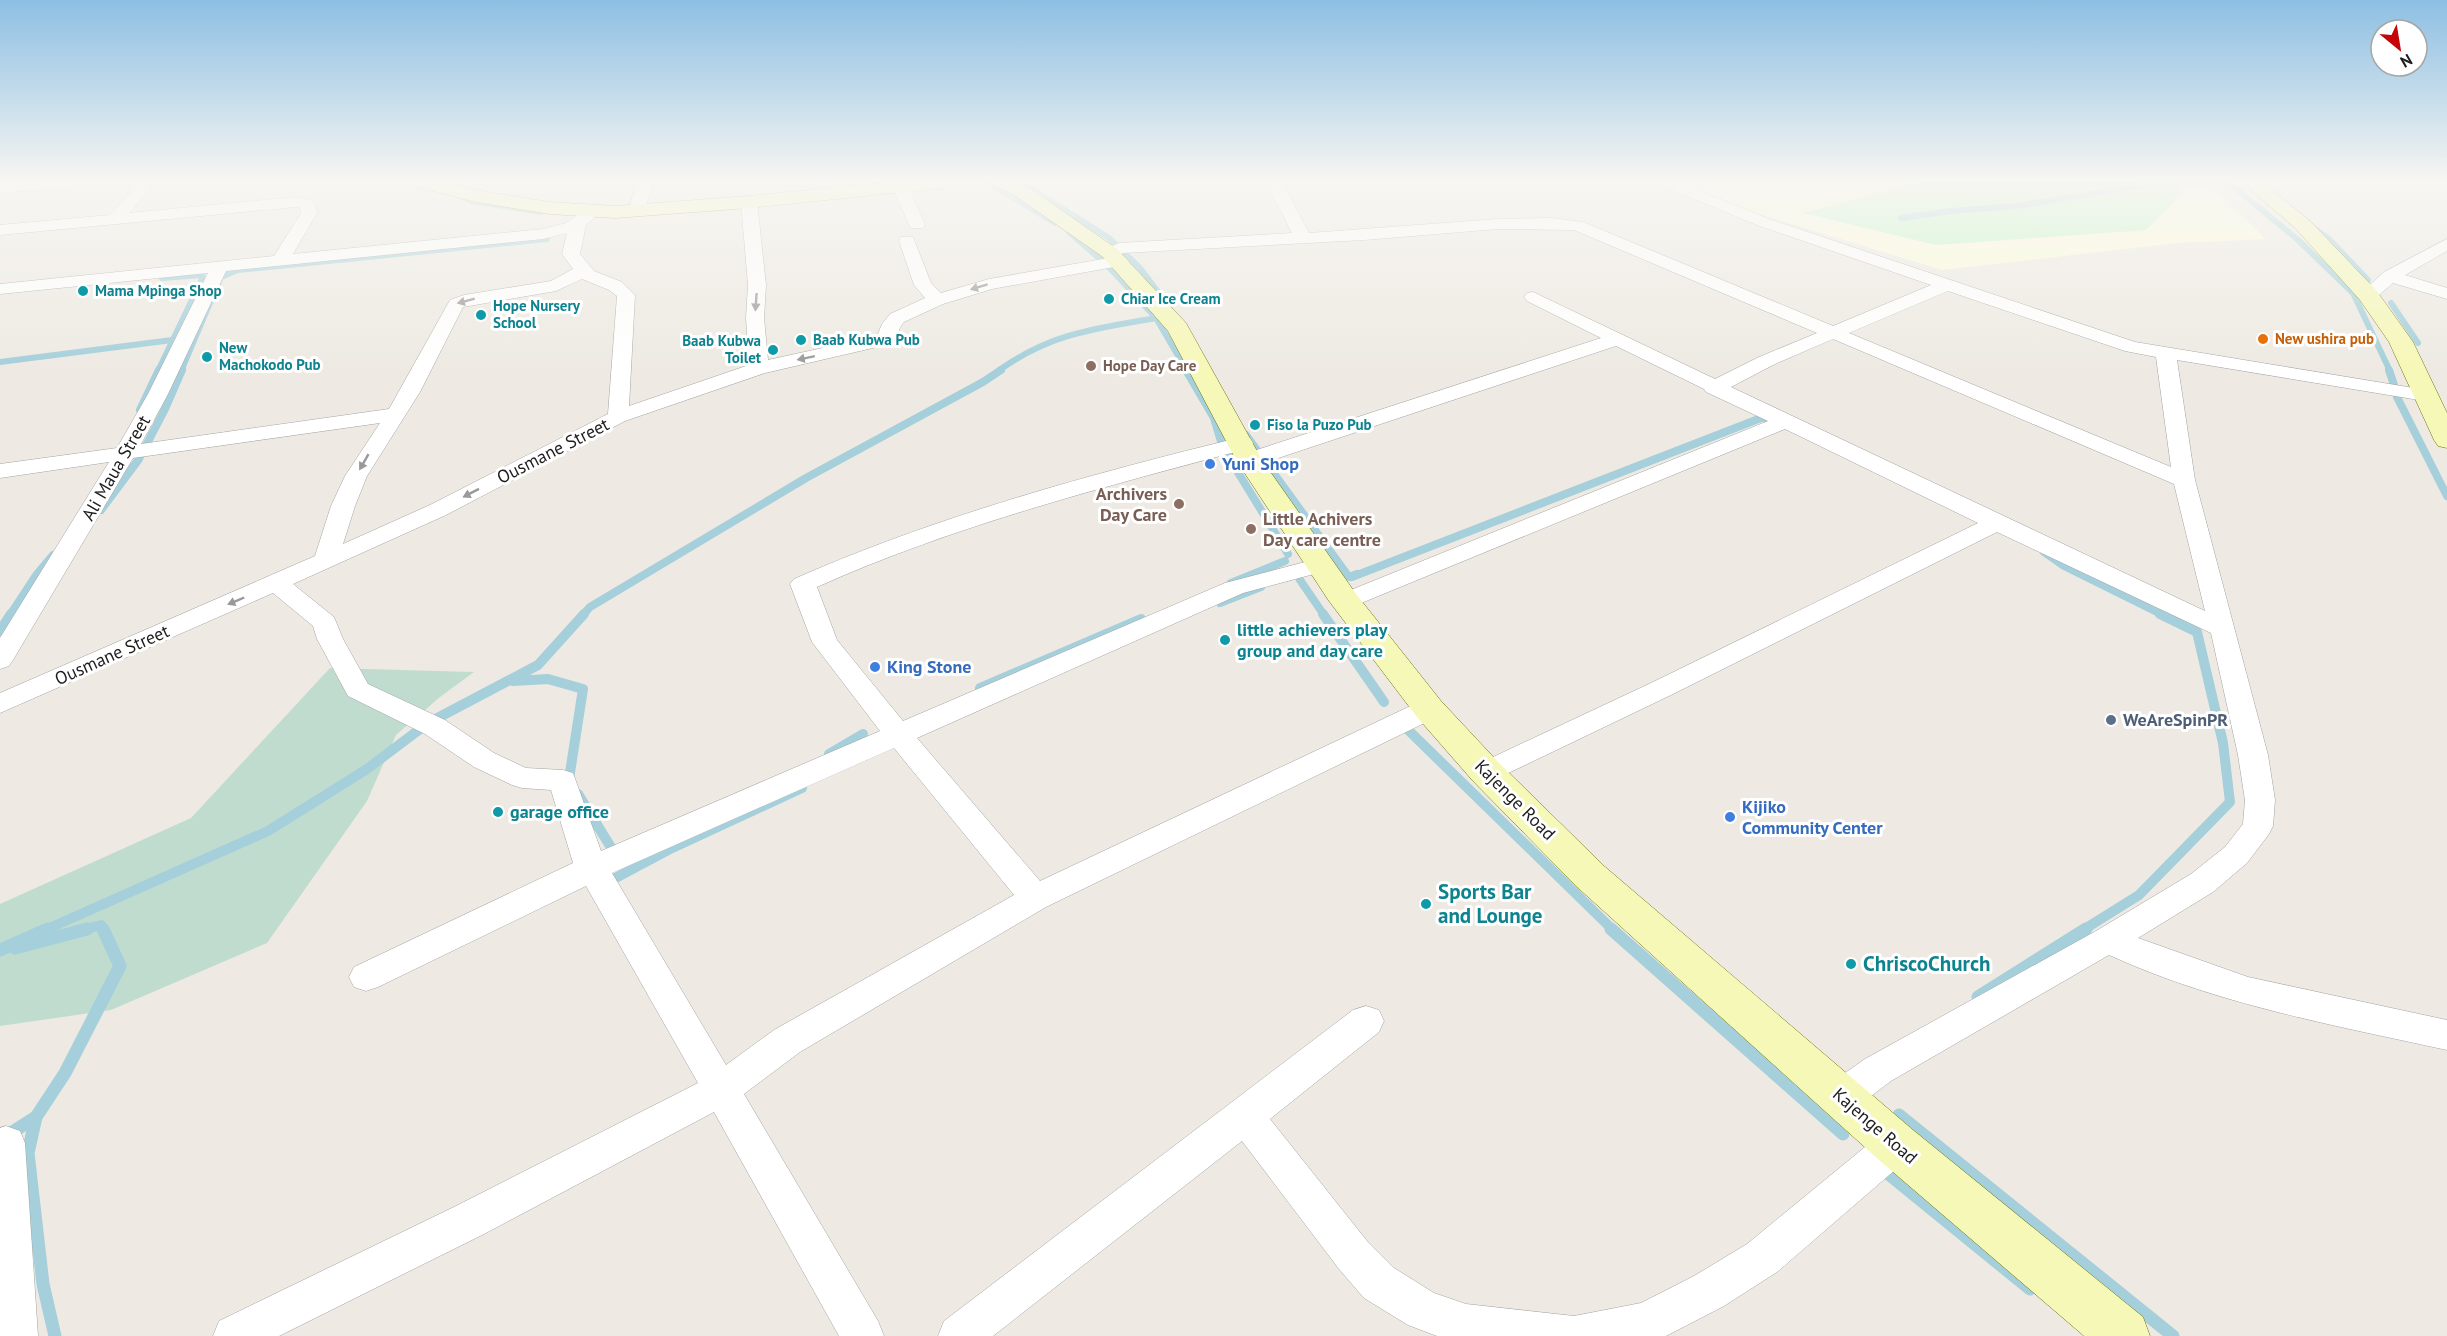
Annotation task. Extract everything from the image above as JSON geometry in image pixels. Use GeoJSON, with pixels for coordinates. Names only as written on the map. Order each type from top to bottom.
{"type":"FeatureCollection","features":[{"type":"Feature","properties":{"kind":"street"},"geometry":{"type":"LineString","coordinates":[[280,261],[290,244]]}},
{"type":"Feature","properties":{"kind":"street"},"geometry":{"type":"LineString","coordinates":[[0,289],[442,244]]}},
{"type":"Feature","properties":{"kind":"street"},"geometry":{"type":"LineString","coordinates":[[575,244],[571,254],[582,271],[595,279],[610,282],[626,295],[618,417]]}},
{"type":"Feature","properties":{"kind":"street"},"geometry":{"type":"LineString","coordinates":[[754,244],[758,285],[755,318],[759,368]]}},
{"type":"Feature","properties":{"kind":"street"},"geometry":{"type":"LineString","coordinates":[[908,244],[923,285],[937,300]]}},
{"type":"Feature","properties":{"kind":"street","name":"Kajenge Road"},"geometry":{"type":"LineString","coordinates":[[1096,244],[1114,257],[1178,328],[1245,452],[1345,602],[1429,710],[1486,772],[1590,876],[1896,1145],[2124,1336]]}},
{"type":"Feature","properties":{"kind":"street","name":"Ousmane Street"},"geometry":{"type":"LineString","coordinates":[[0,704],[438,510],[618,417],[759,368],[883,340],[888,337],[891,324],[897,318],[937,300],[989,284],[1114,257],[1119,248],[1158,244]]}},
{"type":"Feature","properties":{"kind":"street","name":"Ousmane Street"},"geometry":{"type":"LineString","coordinates":[[1624,244],[1835,331],[2184,480]]}},
{"type":"Feature","properties":{"kind":"street"},"geometry":{"type":"LineString","coordinates":[[1830,244],[2096,336],[2165,353],[2425,395]]}},
{"type":"Feature","properties":{"kind":"street"},"geometry":{"type":"LineString","coordinates":[[2321,244],[2368,296],[2401,342],[2447,440]]}},
{"type":"Feature","properties":{"kind":"street"},"geometry":{"type":"LineString","coordinates":[[2368,296],[2390,276],[2446,244]]}},
{"type":"Feature","properties":{"kind":"street","name":"Ali Maua Street"},"geometry":{"type":"LineString","coordinates":[[0,660],[158,394],[219,268]]}},
{"type":"Feature","properties":{"kind":"street"},"geometry":{"type":"LineString","coordinates":[[327,560],[343,506],[356,476],[410,392],[456,304],[464,300],[556,286],[582,271]]}},
{"type":"Feature","properties":{"kind":"street"},"geometry":{"type":"LineString","coordinates":[[2390,276],[2447,294]]}},
{"type":"Feature","properties":{"kind":"street"},"geometry":{"type":"LineString","coordinates":[[1713,388],[1766,361],[1948,284]]}},
{"type":"Feature","properties":{"kind":"street"},"geometry":{"type":"LineString","coordinates":[[1533,297],[1713,388],[1995,524],[2223,629]]}},
{"type":"Feature","properties":{"kind":"street"},"geometry":{"type":"LineString","coordinates":[[1035,898],[898,734],[825,642],[803,584],[848,563],[1024,504],[1245,452],[1617,339]]}},
{"type":"Feature","properties":{"kind":"street"},"geometry":{"type":"LineString","coordinates":[[1841,1097],[1878,1070],[2108,940],[2202,883],[2236,855],[2258,826],[2260,800],[2253,754],[2184,480],[2170,374],[2165,353]]}},
{"type":"Feature","properties":{"kind":"street"},"geometry":{"type":"LineString","coordinates":[[0,471],[396,414]]}},
{"type":"Feature","properties":{"kind":"street"},"geometry":{"type":"LineString","coordinates":[[1345,602],[1784,422]]}},
{"type":"Feature","properties":{"kind":"street"},"geometry":{"type":"LineString","coordinates":[[1486,772],[1661,690],[1995,524]]}},
{"type":"Feature","properties":{"kind":"street"},"geometry":{"type":"LineString","coordinates":[[366,977],[591,869],[1234,588],[1320,565]]}},
{"type":"Feature","properties":{"kind":"street"},"geometry":{"type":"LineString","coordinates":[[276,583],[325,623],[330,639],[358,690],[427,722],[484,760],[522,778],[563,780],[591,869],[603,885],[722,1089],[863,1336]]}},
{"type":"Feature","properties":{"kind":"street"},"geometry":{"type":"LineString","coordinates":[[234,1336],[470,1220],[722,1089],[787,1041],[1035,898],[1429,710]]}},
{"type":"Feature","properties":{"kind":"street"},"geometry":{"type":"LineString","coordinates":[[2108,940],[2144,956],[2248,991],[2447,1035]]}},
{"type":"Feature","properties":{"kind":"street"},"geometry":{"type":"LineString","coordinates":[[959,1336],[1366,1022]]}},
{"type":"Feature","properties":{"kind":"street"},"geometry":{"type":"LineString","coordinates":[[1245,1116],[1353,1255],[1379,1282],[1423,1310],[1466,1325],[1574,1336],[1645,1324],[1709,1291],[1762,1258],[1896,1145]]}},
{"type":"Feature","properties":{"kind":"street"},"geometry":{"type":"LineString","coordinates":[[6,1143],[17,1336]]}},
{"type":"Feature","properties":{"kind":"shaded area"},"geometry":{"type":"Polygon","coordinates":[[[1858,244],[2165,244],[1942,270],[1858,244]]]}},
{"type":"Feature","properties":{"kind":"shaded area"},"geometry":{"type":"Polygon","coordinates":[[[330,668],[474,672],[440,697],[396,735],[367,801],[267,943],[111,1010],[0,1026],[0,904],[191,818],[330,668]]]}},
{"type":"Feature","properties":{"kind":"waterway"},"geometry":{"type":"LineString","coordinates":[[181,371],[221,277],[238,270],[494,244]]}},
{"type":"Feature","properties":{"kind":"waterway"},"geometry":{"type":"LineString","coordinates":[[1083,244],[1107,265],[1156,318]]}},
{"type":"Feature","properties":{"kind":"waterway"},"geometry":{"type":"LineString","coordinates":[[1116,244],[1140,268],[1170,308]]}},
{"type":"Feature","properties":{"kind":"waterway"},"geometry":{"type":"LineString","coordinates":[[2303,244],[2353,293],[2390,371]]}},
{"type":"Feature","properties":{"kind":"waterway"},"geometry":{"type":"LineString","coordinates":[[2334,244],[2368,280]]}},
{"type":"Feature","properties":{"kind":"waterway"},"geometry":{"type":"LineString","coordinates":[[158,371],[203,277],[202,275],[162,278]]}},
{"type":"Feature","properties":{"kind":"waterway"},"geometry":{"type":"LineString","coordinates":[[2391,303],[2418,343]]}},
{"type":"Feature","properties":{"kind":"waterway"},"geometry":{"type":"LineString","coordinates":[[998,371],[1017,358],[1055,340],[1074,334],[1156,318]]}},
{"type":"Feature","properties":{"kind":"waterway"},"geometry":{"type":"LineString","coordinates":[[1156,318],[1187,371]]}},
{"type":"Feature","properties":{"kind":"waterway"},"geometry":{"type":"LineString","coordinates":[[0,362],[172,340]]}},
{"type":"Feature","properties":{"kind":"waterway"},"geometry":{"type":"LineString","coordinates":[[140,410],[159,370]]}},
{"type":"Feature","properties":{"kind":"waterway"},"geometry":{"type":"LineString","coordinates":[[101,510],[139,459],[182,370]]}},
{"type":"Feature","properties":{"kind":"waterway"},"geometry":{"type":"LineString","coordinates":[[583,615],[590,607],[806,478],[1001,370]]}},
{"type":"Feature","properties":{"kind":"waterway"},"geometry":{"type":"LineString","coordinates":[[1186,370],[1214,418],[1223,448],[1288,554]]}},
{"type":"Feature","properties":{"kind":"waterway"},"geometry":{"type":"LineString","coordinates":[[2389,370],[2394,385]]}},
{"type":"Feature","properties":{"kind":"waterway"},"geometry":{"type":"LineString","coordinates":[[2397,397],[2447,496]]}},
{"type":"Feature","properties":{"kind":"waterway"},"geometry":{"type":"LineString","coordinates":[[1352,577],[1761,418],[1772,418]]}},
{"type":"Feature","properties":{"kind":"waterway"},"geometry":{"type":"LineString","coordinates":[[1246,435],[1349,577],[1357,574]]}},
{"type":"Feature","properties":{"kind":"waterway"},"geometry":{"type":"LineString","coordinates":[[2044,552],[2064,566],[2163,615]]}},
{"type":"Feature","properties":{"kind":"waterway"},"geometry":{"type":"LineString","coordinates":[[10,615],[37,574],[53,555]]}},
{"type":"Feature","properties":{"kind":"waterway"},"geometry":{"type":"LineString","coordinates":[[1231,583],[1285,561]]}},
{"type":"Feature","properties":{"kind":"waterway"},"geometry":{"type":"LineString","coordinates":[[1300,580],[1324,615]]}},
{"type":"Feature","properties":{"kind":"waterway"},"geometry":{"type":"LineString","coordinates":[[1220,603],[1261,587]]}},
{"type":"Feature","properties":{"kind":"waterway"},"geometry":{"type":"LineString","coordinates":[[0,631],[11,614]]}},
{"type":"Feature","properties":{"kind":"waterway"},"geometry":{"type":"LineString","coordinates":[[45,930],[268,831],[367,769],[428,723],[538,665],[584,614]]}},
{"type":"Feature","properties":{"kind":"waterway"},"geometry":{"type":"LineString","coordinates":[[1323,614],[1384,702]]}},
{"type":"Feature","properties":{"kind":"waterway"},"geometry":{"type":"LineString","coordinates":[[2083,930],[2139,895],[2230,802],[2223,743],[2197,632],[2160,614]]}},
{"type":"Feature","properties":{"kind":"waterway"},"geometry":{"type":"LineString","coordinates":[[980,688],[1141,619]]}},
{"type":"Feature","properties":{"kind":"waterway"},"geometry":{"type":"LineString","coordinates":[[513,681],[548,679],[583,689],[569,779],[571,782]]}},
{"type":"Feature","properties":{"kind":"waterway"},"geometry":{"type":"LineString","coordinates":[[1402,724],[1613,930]]}},
{"type":"Feature","properties":{"kind":"waterway"},"geometry":{"type":"LineString","coordinates":[[829,754],[863,734]]}},
{"type":"Feature","properties":{"kind":"waterway"},"geometry":{"type":"LineString","coordinates":[[606,883],[668,850],[802,788]]}},
{"type":"Feature","properties":{"kind":"waterway"},"geometry":{"type":"LineString","coordinates":[[578,794],[612,849],[620,849]]}},
{"type":"Feature","properties":{"kind":"waterway"},"geometry":{"type":"LineString","coordinates":[[82,930],[101,925],[103,930]]}},
{"type":"Feature","properties":{"kind":"waterway"},"geometry":{"type":"LineString","coordinates":[[0,950],[48,929]]}},
{"type":"Feature","properties":{"kind":"waterway"},"geometry":{"type":"LineString","coordinates":[[15,948],[87,929]]}},
{"type":"Feature","properties":{"kind":"waterway"},"geometry":{"type":"LineString","coordinates":[[36,1117],[65,1073],[120,966],[103,929]]}},
{"type":"Feature","properties":{"kind":"waterway"},"geometry":{"type":"LineString","coordinates":[[1611,929],[1843,1134]]}},
{"type":"Feature","properties":{"kind":"waterway"},"geometry":{"type":"LineString","coordinates":[[1978,997],[2086,929]]}},
{"type":"Feature","properties":{"kind":"waterway"},"geometry":{"type":"LineString","coordinates":[[1899,1115],[2173,1336]]}},
{"type":"Feature","properties":{"kind":"waterway"},"geometry":{"type":"LineString","coordinates":[[0,1140],[36,1117]]}},
{"type":"Feature","properties":{"kind":"waterway"},"geometry":{"type":"LineString","coordinates":[[36,1117],[28,1153],[43,1284],[55,1336]]}},
{"type":"Feature","properties":{"kind":"waterway"},"geometry":{"type":"LineString","coordinates":[[1880,1167],[2030,1289]]}},
{"type":"Feature","properties":{"kind":"place","name":"Mama Mpinga Shop"},"geometry":{"type":"Point","coordinates":[83,291]}},
{"type":"Feature","properties":{"kind":"place","name":"Chiar Ice Cream"},"geometry":{"type":"Point","coordinates":[1109,299]}},
{"type":"Feature","properties":{"kind":"place","name":"Hope Nursery School"},"geometry":{"type":"Point","coordinates":[481,315]}},
{"type":"Feature","properties":{"kind":"place","name":"New ushira pub"},"geometry":{"type":"Point","coordinates":[2263,339]}},
{"type":"Feature","properties":{"kind":"place","name":"Baab Kubwa Pub"},"geometry":{"type":"Point","coordinates":[801,340]}},
{"type":"Feature","properties":{"kind":"place","name":"Baab Kubwa Toilet"},"geometry":{"type":"Point","coordinates":[773,350]}},
{"type":"Feature","properties":{"kind":"place","name":"New Machokodo Pub"},"geometry":{"type":"Point","coordinates":[207,357]}},
{"type":"Feature","properties":{"kind":"place","name":"Hope Day Care"},"geometry":{"type":"Point","coordinates":[1091,366]}},
{"type":"Feature","properties":{"kind":"place","name":"Fiso la Puzo Pub"},"geometry":{"type":"Point","coordinates":[1255,425]}},
{"type":"Feature","properties":{"kind":"place","name":"Yuni Shop"},"geometry":{"type":"Point","coordinates":[1210,464]}},
{"type":"Feature","properties":{"kind":"place","name":"Archivers Day Care"},"geometry":{"type":"Point","coordinates":[1179,504]}},
{"type":"Feature","properties":{"kind":"place","name":"Little Achivers Day care centre"},"geometry":{"type":"Point","coordinates":[1251,529]}},
{"type":"Feature","properties":{"kind":"place","name":"little achievers play group and day care"},"geometry":{"type":"Point","coordinates":[1225,640]}},
{"type":"Feature","properties":{"kind":"place","name":"King Stone"},"geometry":{"type":"Point","coordinates":[875,667]}},
{"type":"Feature","properties":{"kind":"place","name":"WeAreSpinPR"},"geometry":{"type":"Point","coordinates":[2111,720]}},
{"type":"Feature","properties":{"kind":"place","name":"garage office"},"geometry":{"type":"Point","coordinates":[498,812]}},
{"type":"Feature","properties":{"kind":"place","name":"Kijiko Community Center"},"geometry":{"type":"Point","coordinates":[1730,817]}},
{"type":"Feature","properties":{"kind":"place","name":"Sports Bar and Lounge"},"geometry":{"type":"Point","coordinates":[1426,904]}},
{"type":"Feature","properties":{"kind":"place","name":"ChriscoChurch"},"geometry":{"type":"Point","coordinates":[1851,964]}}]}
